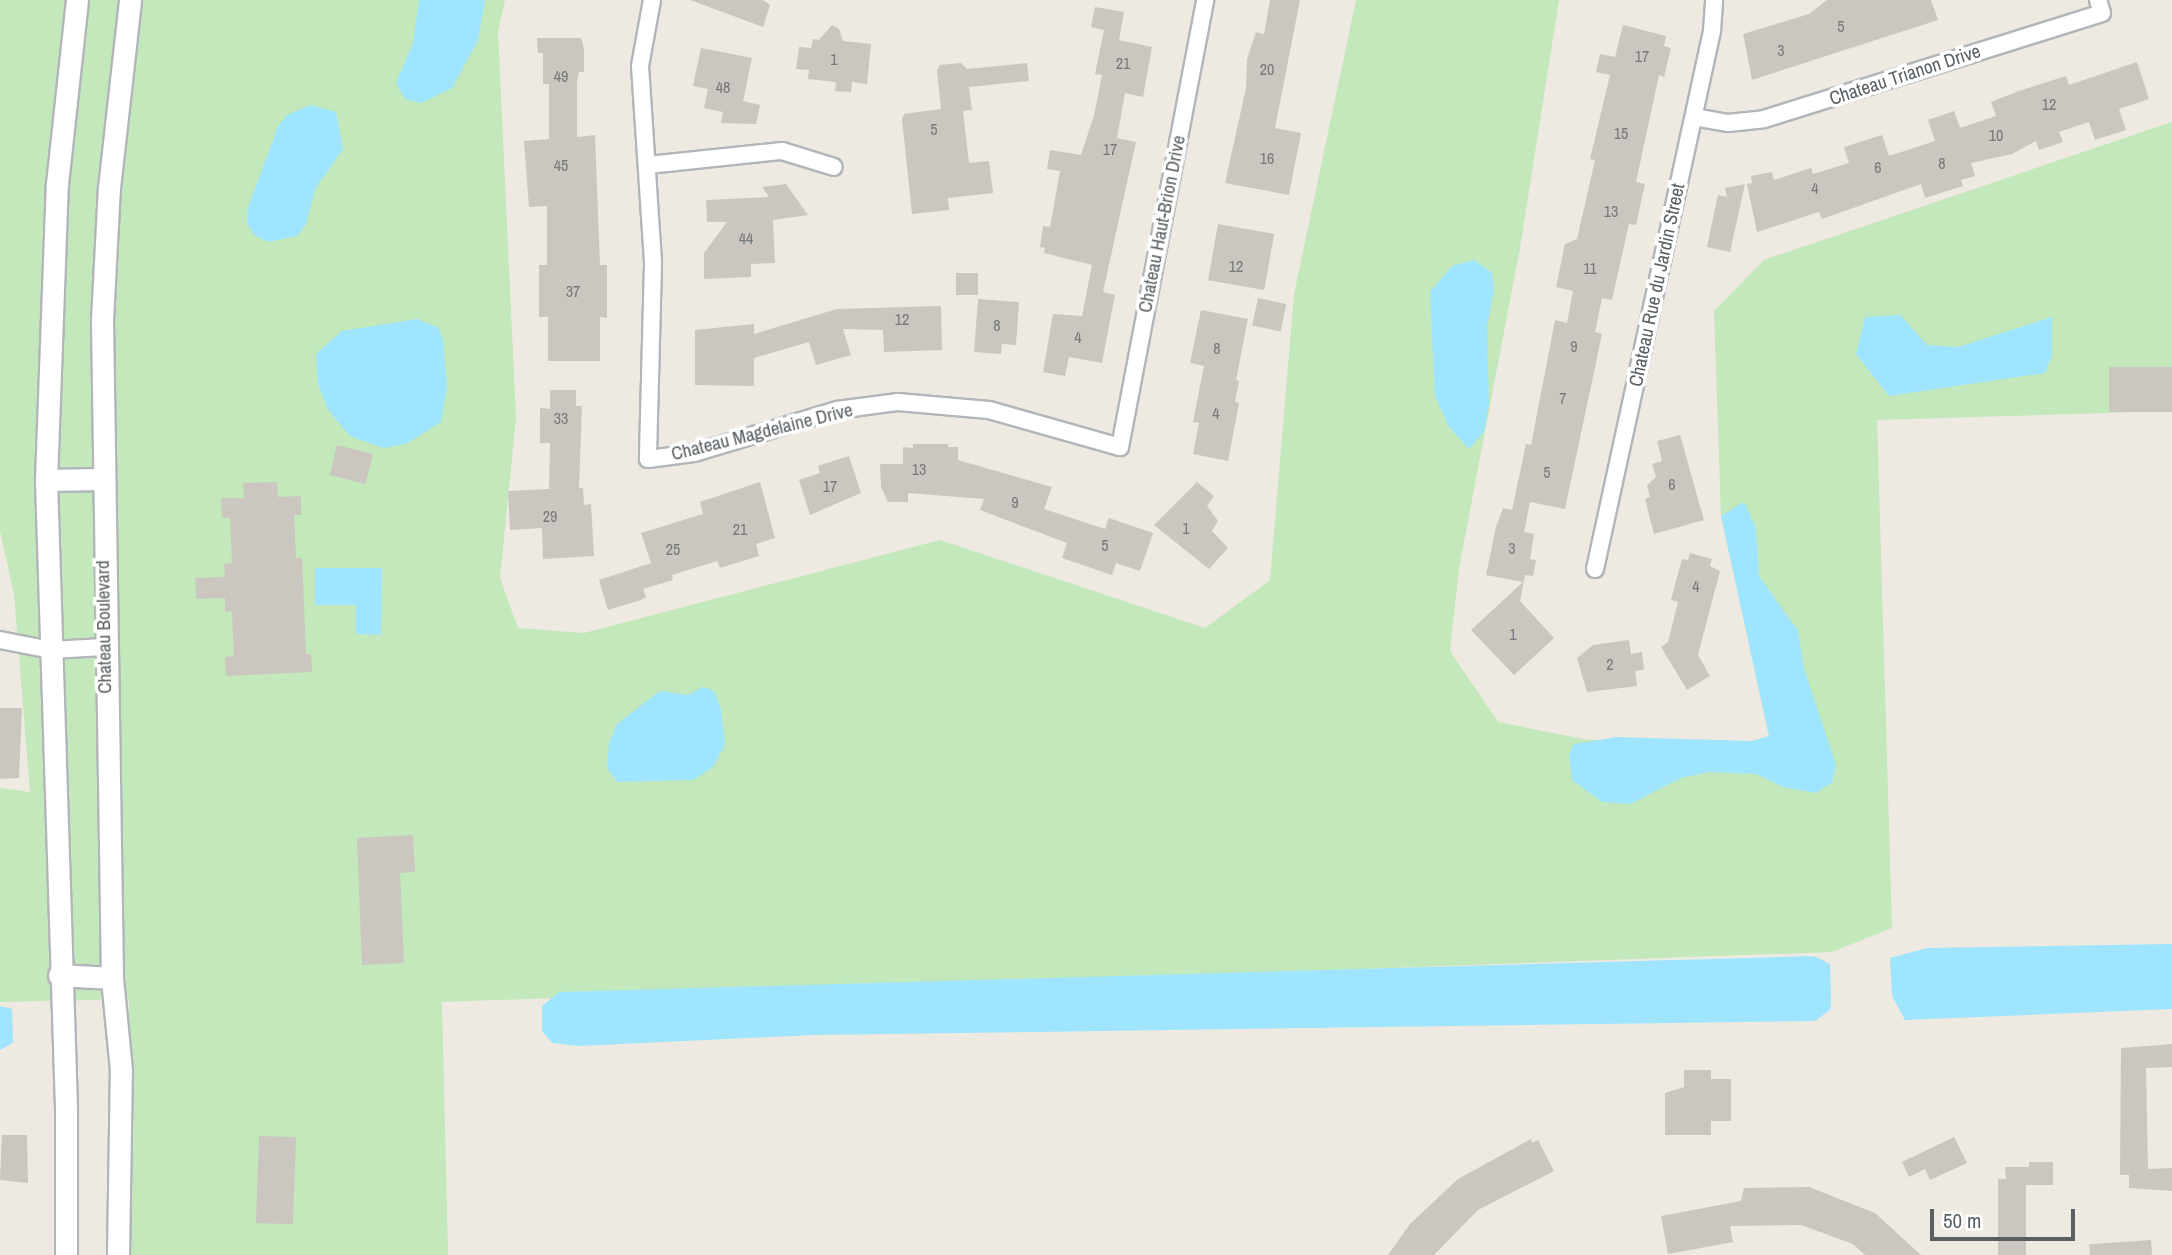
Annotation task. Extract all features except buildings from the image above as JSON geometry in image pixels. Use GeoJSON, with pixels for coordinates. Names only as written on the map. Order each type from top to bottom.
{"type":"FeatureCollection","features":[{"type":"Feature","properties":{"kind":"street"},"geometry":{"type":"LineString","coordinates":[[66,1255],[46,480],[57,184],[77,0]]}},
{"type":"Feature","properties":{"kind":"street","name":"Chateau Boulevard"},"geometry":{"type":"LineString","coordinates":[[118,1255],[121,1070],[112,978],[104,647],[102,320],[109,188],[130,0]]}},
{"type":"Feature","properties":{"kind":"street","name":"Chateau Magdelaine Drive"},"geometry":{"type":"LineString","coordinates":[[652,0],[640,66],[653,264],[648,459],[694,453],[836,411],[898,402],[951,403],[989,410],[1120,447]]}},
{"type":"Feature","properties":{"kind":"street","name":"Chateau Haut-Brion Drive"},"geometry":{"type":"LineString","coordinates":[[1120,447],[1205,0]]}},
{"type":"Feature","properties":{"kind":"street","name":"Chateau Rue du Jardin Street"},"geometry":{"type":"LineString","coordinates":[[1595,569],[1712,31],[1714,0]]}},
{"type":"Feature","properties":{"kind":"street","name":"Chateau Trianon Drive"},"geometry":{"type":"LineString","coordinates":[[1694,117],[1728,123],[1764,119],[2102,13],[2098,0]]}},
{"type":"Feature","properties":{"kind":"street"},"geometry":{"type":"LineString","coordinates":[[648,165],[782,151],[834,167]]}},
{"type":"Feature","properties":{"kind":"street"},"geometry":{"type":"LineString","coordinates":[[46,480],[102,479]]}},
{"type":"Feature","properties":{"kind":"street"},"geometry":{"type":"LineString","coordinates":[[0,640],[51,650],[104,647]]}},
{"type":"Feature","properties":{"kind":"street"},"geometry":{"type":"LineString","coordinates":[[59,975],[112,978]]}},
{"type":"Feature","properties":{"kind":"green space"},"geometry":{"type":"Polygon","coordinates":[[[0,0],[505,0],[498,31],[516,418],[500,578],[518,628],[584,633],[940,540],[1205,628],[1270,580],[1294,294],[1356,0],[1559,0],[1520,248],[1459,568],[1450,651],[1498,722],[1588,740],[1752,741],[1769,736],[1721,516],[1714,311],[1764,260],[2172,122],[2172,411],[1877,420],[1892,928],[1832,952],[442,1002],[448,1255],[128,1255],[129,999],[0,1002],[0,788],[30,792],[14,594],[0,531],[0,0]]]}},
{"type":"Feature","properties":{"kind":"water"},"geometry":{"type":"Polygon","coordinates":[[[419,0],[485,0],[478,40],[452,88],[421,103],[405,99],[396,83],[413,43],[419,0]]]}},
{"type":"Feature","properties":{"kind":"water"},"geometry":{"type":"Polygon","coordinates":[[[310,105],[336,112],[343,149],[315,189],[306,224],[297,236],[268,242],[254,235],[247,223],[248,207],[278,127],[287,115],[310,105]]]}},
{"type":"Feature","properties":{"kind":"water"},"geometry":{"type":"Polygon","coordinates":[[[1474,260],[1492,273],[1494,291],[1487,326],[1489,403],[1484,432],[1469,449],[1449,427],[1435,396],[1430,292],[1452,266],[1474,260]]]}},
{"type":"Feature","properties":{"kind":"water"},"geometry":{"type":"Polygon","coordinates":[[[1900,315],[1927,345],[1958,347],[2052,317],[2052,355],[2045,373],[1889,396],[1856,354],[1865,317],[1900,315]]]}},
{"type":"Feature","properties":{"kind":"water"},"geometry":{"type":"Polygon","coordinates":[[[417,319],[439,328],[443,340],[447,388],[441,422],[406,444],[383,448],[350,436],[328,410],[318,384],[316,354],[342,331],[417,319]]]}},
{"type":"Feature","properties":{"kind":"water"},"geometry":{"type":"Polygon","coordinates":[[[1744,502],[1756,528],[1759,576],[1798,631],[1804,669],[1836,765],[1832,783],[1815,793],[1783,787],[1756,774],[1709,772],[1681,778],[1630,804],[1602,802],[1572,780],[1569,754],[1574,744],[1617,737],[1752,741],[1769,736],[1721,516],[1744,502]]]}},
{"type":"Feature","properties":{"kind":"water"},"geometry":{"type":"Polygon","coordinates":[[[315,568],[382,568],[381,635],[356,634],[356,605],[315,605],[315,568]]]}},
{"type":"Feature","properties":{"kind":"water"},"geometry":{"type":"Polygon","coordinates":[[[703,687],[714,691],[721,709],[725,744],[713,767],[693,780],[617,782],[607,768],[609,743],[617,724],[660,691],[688,695],[703,687]]]}},
{"type":"Feature","properties":{"kind":"water"},"geometry":{"type":"Polygon","coordinates":[[[2172,944],[2172,1009],[1905,1020],[1892,996],[1890,958],[1927,948],[2172,944]]]}},
{"type":"Feature","properties":{"kind":"water"},"geometry":{"type":"Polygon","coordinates":[[[1814,956],[1830,964],[1831,1001],[1830,1010],[1815,1021],[814,1035],[579,1046],[552,1043],[542,1031],[542,1006],[559,992],[1814,956]]]}},
{"type":"Feature","properties":{"kind":"water"},"geometry":{"type":"Polygon","coordinates":[[[0,1006],[12,1009],[13,1043],[0,1050],[0,1006]]]}}]}
